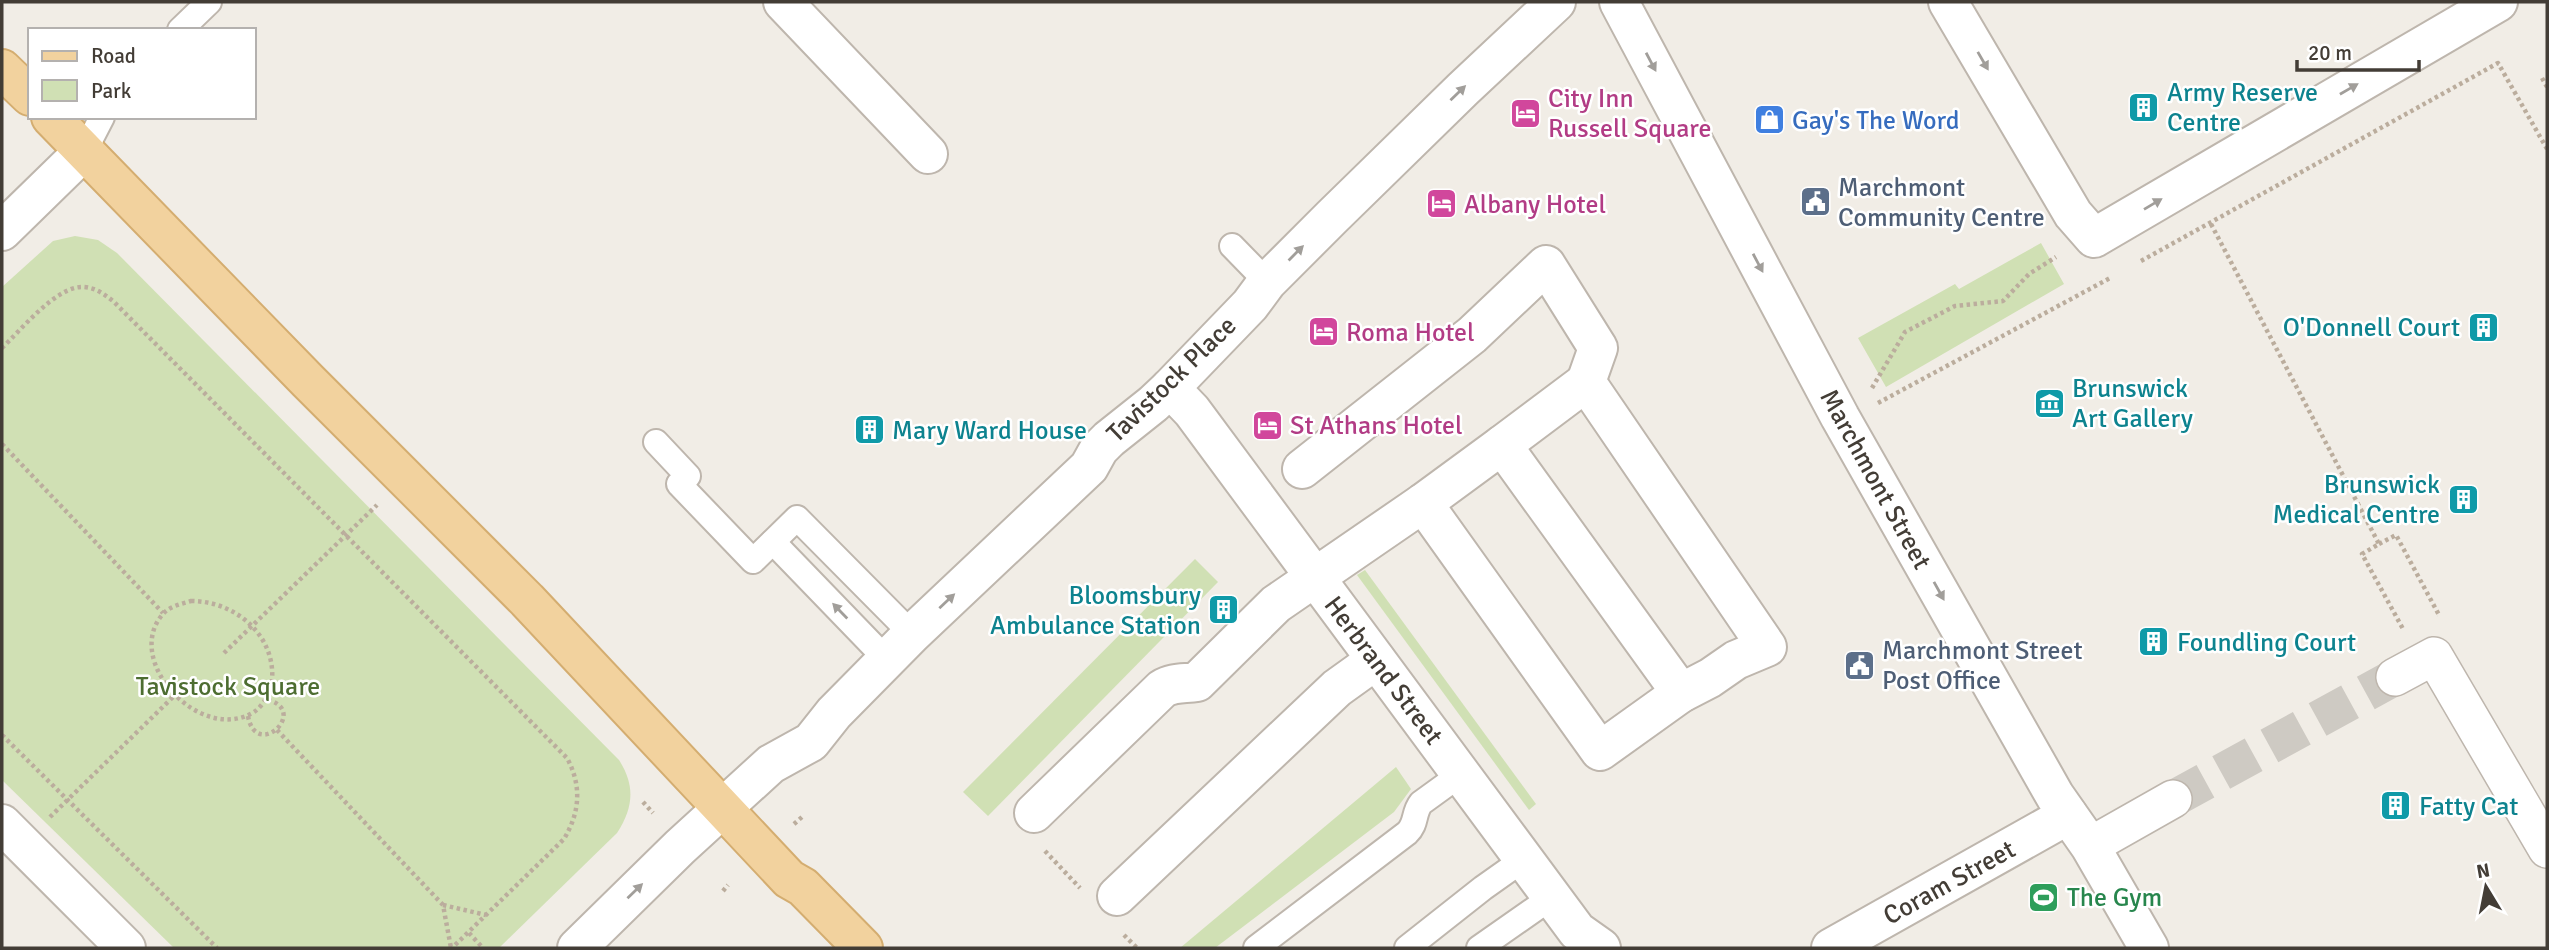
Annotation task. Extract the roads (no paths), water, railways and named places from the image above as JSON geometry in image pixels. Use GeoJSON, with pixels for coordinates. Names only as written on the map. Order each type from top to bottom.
{"type":"FeatureCollection","features":[{"type":"Feature","properties":{"kind":"main road"},"geometry":{"type":"LineString","coordinates":[[2,69],[28,94]]}},
{"type":"Feature","properties":{"kind":"main road"},"geometry":{"type":"LineString","coordinates":[[53,119],[527,600],[789,879],[803,887],[863,948]]}},
{"type":"Feature","properties":{"kind":"street"},"geometry":{"type":"LineString","coordinates":[[783,2],[928,154]]}},
{"type":"Feature","properties":{"kind":"street","name":"Tavistock Place"},"geometry":{"type":"LineString","coordinates":[[723,808],[771,764],[811,742],[834,713],[900,647],[1089,467],[1099,449],[1109,439],[1170,388],[1250,304],[1267,282],[1463,89],[1556,2]]}},
{"type":"Feature","properties":{"kind":"street","name":"Marchmont Street"},"geometry":{"type":"LineString","coordinates":[[1619,2],[1840,417],[2055,796],[2090,846],[2149,948]]}},
{"type":"Feature","properties":{"kind":"street"},"geometry":{"type":"LineString","coordinates":[[1948,2],[2073,214],[2078,246],[2498,2]]}},
{"type":"Feature","properties":{"kind":"street"},"geometry":{"type":"LineString","coordinates":[[2,232],[85,150]]}},
{"type":"Feature","properties":{"kind":"street"},"geometry":{"type":"LineString","coordinates":[[1034,813],[1162,688],[1172,683],[1198,681],[1276,604],[1423,503],[1586,382],[1598,348],[1546,265],[1472,335],[1302,470]]}},
{"type":"Feature","properties":{"kind":"street"},"geometry":{"type":"LineString","coordinates":[[1423,503],[1600,751],[1681,693],[1736,660],[1767,647],[1586,382]]}},
{"type":"Feature","properties":{"kind":"street","name":"Herbrand Street"},"geometry":{"type":"LineString","coordinates":[[1170,388],[1192,411],[1552,897],[1589,940]]}},
{"type":"Feature","properties":{"kind":"street"},"geometry":{"type":"LineString","coordinates":[[1503,444],[1681,693]]}},
{"type":"Feature","properties":{"kind":"street"},"geometry":{"type":"LineString","coordinates":[[2395,677],[2426,640],[2547,849]]}},
{"type":"Feature","properties":{"kind":"street"},"geometry":{"type":"LineString","coordinates":[[1107,906],[1337,688],[1376,660]]}},
{"type":"Feature","properties":{"kind":"street"},"geometry":{"type":"LineString","coordinates":[[2090,846],[2173,799]]}},
{"type":"Feature","properties":{"kind":"street"},"geometry":{"type":"LineString","coordinates":[[577,948],[723,808]]}},
{"type":"Feature","properties":{"kind":"street","name":"Coram Street"},"geometry":{"type":"LineString","coordinates":[[1830,948],[2068,815]]}},
{"type":"Feature","properties":{"kind":"street"},"geometry":{"type":"LineString","coordinates":[[12,834],[126,948]]}},
{"type":"Feature","properties":{"kind":"lane"},"geometry":{"type":"LineString","coordinates":[[182,28],[209,2]]}},
{"type":"Feature","properties":{"kind":"lane"},"geometry":{"type":"LineString","coordinates":[[85,150],[101,119]]}},
{"type":"Feature","properties":{"kind":"lane"},"geometry":{"type":"LineString","coordinates":[[1232,246],[1267,282]]}},
{"type":"Feature","properties":{"kind":"lane"},"geometry":{"type":"LineString","coordinates":[[656,442],[688,476],[679,484],[753,561],[797,518],[900,647]]}},
{"type":"Feature","properties":{"kind":"lane"},"geometry":{"type":"LineString","coordinates":[[773,542],[900,647]]}},
{"type":"Feature","properties":{"kind":"lane"},"geometry":{"type":"LineString","coordinates":[[1256,948],[1407,833],[1415,823],[1417,809],[1421,803],[1461,774]]}},
{"type":"Feature","properties":{"kind":"lane"},"geometry":{"type":"LineString","coordinates":[[1407,948],[1524,859]]}},
{"type":"Feature","properties":{"kind":"lane"},"geometry":{"type":"LineString","coordinates":[[1479,948],[1552,897]]}},
{"type":"Feature","properties":{"kind":"tunnel"},"geometry":{"type":"LineString","coordinates":[[2173,799],[2395,677]]}},
{"type":"Feature","properties":{"kind":"place","name":"Army Reserve Centre"},"geometry":{"type":"Point","coordinates":[2144,107]}},
{"type":"Feature","properties":{"kind":"place","name":"City Inn Russell Square"},"geometry":{"type":"Point","coordinates":[1525,113]}},
{"type":"Feature","properties":{"kind":"place","name":"Gay's The Word"},"geometry":{"type":"Point","coordinates":[1769,120]}},
{"type":"Feature","properties":{"kind":"place","name":"Marchmont Community Centre"},"geometry":{"type":"Point","coordinates":[1815,202]}},
{"type":"Feature","properties":{"kind":"place","name":"Albany Hotel"},"geometry":{"type":"Point","coordinates":[1441,204]}},
{"type":"Feature","properties":{"kind":"place","name":"O'Donnell Court"},"geometry":{"type":"Point","coordinates":[2483,327]}},
{"type":"Feature","properties":{"kind":"place","name":"Roma Hotel"},"geometry":{"type":"Point","coordinates":[1323,332]}},
{"type":"Feature","properties":{"kind":"place","name":"Brunswick Art Gallery"},"geometry":{"type":"Point","coordinates":[2049,403]}},
{"type":"Feature","properties":{"kind":"place","name":"St Athans Hotel"},"geometry":{"type":"Point","coordinates":[1267,425]}},
{"type":"Feature","properties":{"kind":"place","name":"Mary Ward House"},"geometry":{"type":"Point","coordinates":[869,430]}},
{"type":"Feature","properties":{"kind":"place","name":"Brunswick Medical Centre"},"geometry":{"type":"Point","coordinates":[2463,499]}},
{"type":"Feature","properties":{"kind":"place","name":"Bloomsbury Ambulance Station"},"geometry":{"type":"Point","coordinates":[1224,610]}},
{"type":"Feature","properties":{"kind":"place","name":"Foundling Court"},"geometry":{"type":"Point","coordinates":[2154,642]}},
{"type":"Feature","properties":{"kind":"place","name":"Marchmont Street Post Office"},"geometry":{"type":"Point","coordinates":[1859,665]}},
{"type":"Feature","properties":{"kind":"place","name":"Fatty Cat"},"geometry":{"type":"Point","coordinates":[2396,806]}},
{"type":"Feature","properties":{"kind":"place","name":"The Gym"},"geometry":{"type":"Point","coordinates":[2044,897]}},
{"type":"Feature","properties":{"kind":"park label","name":"Tavistock Square"},"geometry":{"type":"Point","coordinates":[228,686]}}]}
